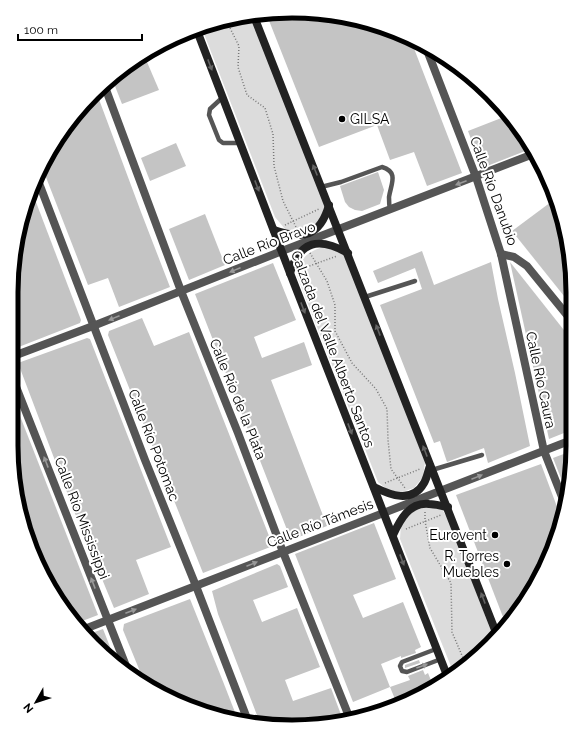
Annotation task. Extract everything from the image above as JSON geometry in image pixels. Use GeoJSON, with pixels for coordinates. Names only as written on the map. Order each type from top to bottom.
{"type":"FeatureCollection","features":[{"type":"Feature","properties":{"kind":"main road"},"geometry":{"type":"LineString","coordinates":[[255,20],[495,630]]}},
{"type":"Feature","properties":{"kind":"main road","name":"Calzada del Valle Alberto Santos"},"geometry":{"type":"LineString","coordinates":[[199,35],[446,673]]}},
{"type":"Feature","properties":{"kind":"main road"},"geometry":{"type":"LineString","coordinates":[[274,230],[290,235],[301,236],[314,231],[325,218],[329,205]]}},
{"type":"Feature","properties":{"kind":"main road"},"geometry":{"type":"LineString","coordinates":[[290,273],[293,263],[300,251],[306,246],[323,243],[336,246],[348,253]]}},
{"type":"Feature","properties":{"kind":"main road"},"geometry":{"type":"LineString","coordinates":[[374,487],[389,495],[402,496],[412,493],[424,483],[431,468]]}},
{"type":"Feature","properties":{"kind":"main road"},"geometry":{"type":"LineString","coordinates":[[393,535],[402,517],[407,511],[422,504],[429,504],[448,509]]}},
{"type":"Feature","properties":{"kind":"street","name":"Calle Río Danubio"},"geometry":{"type":"LineString","coordinates":[[429,55],[476,177],[501,254],[514,257],[527,266],[566,314]]}},
{"type":"Feature","properties":{"kind":"street","name":"Calle Río de la Plata"},"geometry":{"type":"LineString","coordinates":[[106,90],[181,291],[348,714]]}},
{"type":"Feature","properties":{"kind":"street","name":"Calle Río Bravo"},"geometry":{"type":"LineString","coordinates":[[18,354],[530,156]]}},
{"type":"Feature","properties":{"kind":"street","name":"Calle Río Potomac"},"geometry":{"type":"LineString","coordinates":[[40,185],[93,326],[246,716]]}},
{"type":"Feature","properties":{"kind":"street","name":"Calle Río Caura"},"geometry":{"type":"LineString","coordinates":[[501,254],[544,451],[562,496]]}},
{"type":"Feature","properties":{"kind":"street","name":"Calle Río Mississippi"},"geometry":{"type":"LineString","coordinates":[[18,392],[125,663]]}},
{"type":"Feature","properties":{"kind":"street","name":"Calle Río Támesis"},"geometry":{"type":"LineString","coordinates":[[87,628],[566,442]]}},
{"type":"Feature","properties":{"kind":"lane"},"geometry":{"type":"LineString","coordinates":[[223,97],[210,109],[209,115],[219,140],[224,143],[240,143]]}},
{"type":"Feature","properties":{"kind":"lane"},"geometry":{"type":"LineString","coordinates":[[321,187],[341,182],[382,167],[386,168],[391,171],[393,179],[389,198],[390,210]]}},
{"type":"Feature","properties":{"kind":"lane"},"geometry":{"type":"LineString","coordinates":[[365,297],[415,281]]}},
{"type":"Feature","properties":{"kind":"lane"},"geometry":{"type":"LineString","coordinates":[[431,468],[482,455]]}},
{"type":"Feature","properties":{"kind":"lane"},"geometry":{"type":"LineString","coordinates":[[436,649],[402,662],[400,666],[402,671],[407,672],[440,660]]}},
{"type":"Feature","properties":{"kind":"path"},"geometry":{"type":"LineString","coordinates":[[229,25],[239,46],[238,67],[247,95],[265,108],[274,134],[274,166],[283,200],[301,236]]}},
{"type":"Feature","properties":{"kind":"path"},"geometry":{"type":"LineString","coordinates":[[274,230],[329,205]]}},
{"type":"Feature","properties":{"kind":"path"},"geometry":{"type":"LineString","coordinates":[[306,246],[327,281],[335,305],[335,331],[352,363],[376,389],[387,409],[391,469],[403,486],[412,493]]}},
{"type":"Feature","properties":{"kind":"path"},"geometry":{"type":"LineString","coordinates":[[290,273],[348,253]]}},
{"type":"Feature","properties":{"kind":"path"},"geometry":{"type":"LineString","coordinates":[[374,487],[431,468]]}},
{"type":"Feature","properties":{"kind":"path"},"geometry":{"type":"LineString","coordinates":[[422,504],[426,512],[425,521],[430,548],[451,583],[452,632],[464,659]]}},
{"type":"Feature","properties":{"kind":"path"},"geometry":{"type":"LineString","coordinates":[[406,529],[448,509]]}},
{"type":"Feature","properties":{"kind":"shaded area"},"geometry":{"type":"Polygon","coordinates":[[[253,20],[325,205],[322,218],[311,230],[299,234],[285,229],[275,217],[204,33],[221,27],[253,20]]]}},
{"type":"Feature","properties":{"kind":"shaded area"},"geometry":{"type":"Polygon","coordinates":[[[323,247],[335,249],[346,256],[425,462],[423,477],[414,488],[402,492],[389,491],[378,482],[297,276],[302,260],[308,254],[323,247]]]}},
{"type":"Feature","properties":{"kind":"shaded area"},"geometry":{"type":"Polygon","coordinates":[[[429,505],[442,509],[450,523],[492,634],[473,652],[452,668],[400,539],[401,523],[411,510],[429,505]]]}},
{"type":"Feature","properties":{"kind":"building"},"geometry":{"type":"Polygon","coordinates":[[[292,18],[328,20],[345,23],[363,27],[413,46],[462,173],[427,186],[414,152],[390,160],[377,125],[319,147],[268,19],[292,18]]]}},
{"type":"Feature","properties":{"kind":"building"},"geometry":{"type":"Polygon","coordinates":[[[146,60],[159,90],[122,104],[114,84],[146,60]]]}},
{"type":"Feature","properties":{"kind":"building"},"geometry":{"type":"Polygon","coordinates":[[[98,98],[170,287],[119,307],[108,278],[88,285],[45,174],[64,140],[98,98]]]}},
{"type":"Feature","properties":{"kind":"building"},"geometry":{"type":"Polygon","coordinates":[[[503,117],[526,151],[482,168],[468,131],[503,117]]]}},
{"type":"Feature","properties":{"kind":"building"},"geometry":{"type":"Polygon","coordinates":[[[176,143],[186,166],[150,181],[141,158],[176,143]]]}},
{"type":"Feature","properties":{"kind":"building"},"geometry":{"type":"Polygon","coordinates":[[[378,172],[384,190],[380,204],[362,211],[349,207],[345,202],[340,186],[378,172]]]}},
{"type":"Feature","properties":{"kind":"building"},"geometry":{"type":"Polygon","coordinates":[[[35,199],[81,320],[80,323],[18,347],[18,292],[20,256],[27,221],[35,199]]]}},
{"type":"Feature","properties":{"kind":"building"},"geometry":{"type":"Polygon","coordinates":[[[550,202],[557,221],[564,256],[566,298],[512,231],[550,202]]]}},
{"type":"Feature","properties":{"kind":"building"},"geometry":{"type":"Polygon","coordinates":[[[205,214],[225,265],[189,280],[169,229],[205,214]]]}},
{"type":"Feature","properties":{"kind":"building"},"geometry":{"type":"Polygon","coordinates":[[[422,251],[434,285],[491,262],[530,446],[488,463],[484,448],[447,462],[440,441],[434,443],[380,305],[422,289],[415,268],[378,283],[373,271],[422,251]]]}},
{"type":"Feature","properties":{"kind":"building"},"geometry":{"type":"Polygon","coordinates":[[[510,262],[566,333],[566,432],[549,439],[510,262]]]}},
{"type":"Feature","properties":{"kind":"building"},"geometry":{"type":"Polygon","coordinates":[[[273,263],[296,320],[254,337],[262,358],[304,342],[312,365],[271,380],[327,526],[291,540],[195,294],[273,263]]]}},
{"type":"Feature","properties":{"kind":"building"},"geometry":{"type":"Polygon","coordinates":[[[142,318],[154,346],[189,332],[273,546],[203,573],[108,335],[109,331],[142,318]]]}},
{"type":"Feature","properties":{"kind":"building"},"geometry":{"type":"Polygon","coordinates":[[[87,338],[90,339],[171,547],[136,560],[149,594],[114,608],[76,516],[18,363],[87,338]]]}},
{"type":"Feature","properties":{"kind":"building"},"geometry":{"type":"Polygon","coordinates":[[[18,411],[98,615],[82,621],[64,598],[46,567],[39,551],[27,517],[20,482],[18,411]]]}},
{"type":"Feature","properties":{"kind":"building"},"geometry":{"type":"Polygon","coordinates":[[[566,453],[564,485],[553,458],[566,453]]]}},
{"type":"Feature","properties":{"kind":"building"},"geometry":{"type":"Polygon","coordinates":[[[541,464],[558,511],[557,517],[538,567],[520,598],[507,615],[503,617],[456,495],[541,464]]]}},
{"type":"Feature","properties":{"kind":"building"},"geometry":{"type":"Polygon","coordinates":[[[374,523],[396,579],[353,595],[363,618],[403,602],[421,647],[415,650],[416,653],[401,658],[401,656],[381,664],[390,687],[353,702],[295,554],[374,523]]]}},
{"type":"Feature","properties":{"kind":"building"},"geometry":{"type":"Polygon","coordinates":[[[277,564],[280,566],[288,587],[253,600],[262,622],[297,608],[320,667],[285,680],[293,701],[331,688],[341,716],[292,720],[258,718],[218,614],[212,591],[277,564]]]}},
{"type":"Feature","properties":{"kind":"building"},"geometry":{"type":"Polygon","coordinates":[[[190,599],[236,714],[221,711],[187,699],[171,692],[142,675],[123,630],[124,624],[190,599]]]}},
{"type":"Feature","properties":{"kind":"building"},"geometry":{"type":"Polygon","coordinates":[[[103,629],[113,653],[98,640],[92,633],[103,629]]]}},
{"type":"Feature","properties":{"kind":"building"},"geometry":{"type":"Polygon","coordinates":[[[419,660],[420,663],[405,668],[405,665],[419,660]]]}},
{"type":"Feature","properties":{"kind":"building"},"geometry":{"type":"Polygon","coordinates":[[[423,670],[425,675],[428,673],[431,682],[395,700],[390,687],[410,680],[408,676],[423,670]]]}},
{"type":"Feature","properties":{"kind":"place","name":"GILSA"},"geometry":{"type":"Point","coordinates":[342,119]}},
{"type":"Feature","properties":{"kind":"place","name":"Eurovent"},"geometry":{"type":"Point","coordinates":[495,535]}},
{"type":"Feature","properties":{"kind":"place","name":"R. Torres Muebles"},"geometry":{"type":"Point","coordinates":[507,564]}}]}
